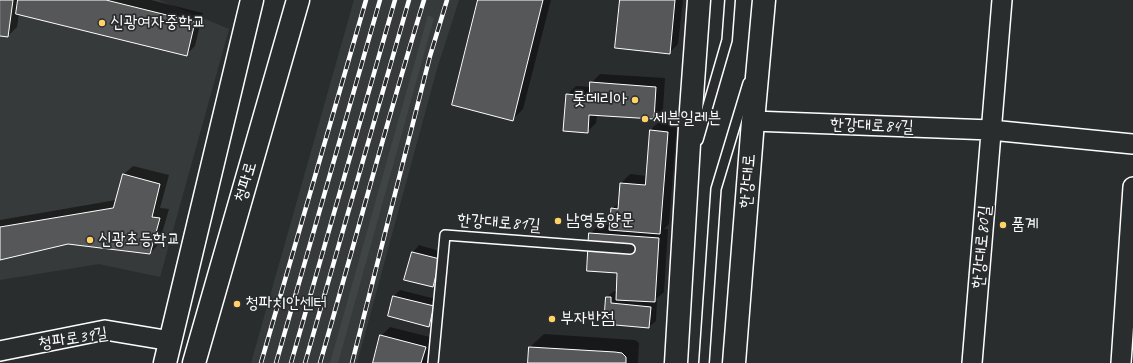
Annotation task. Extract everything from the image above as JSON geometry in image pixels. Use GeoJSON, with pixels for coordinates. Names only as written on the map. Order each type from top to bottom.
{"type":"FeatureCollection","features":[{"type":"Feature","properties":{"kind":"main road"},"geometry":{"type":"LineString","coordinates":[[165,363],[252,0]]}},
{"type":"Feature","properties":{"kind":"main road","name":"청파로"},"geometry":{"type":"LineString","coordinates":[[194,363],[298,0]]}},
{"type":"Feature","properties":{"kind":"main road"},"geometry":{"type":"LineString","coordinates":[[676,363],[699,0]]}},
{"type":"Feature","properties":{"kind":"main road","name":"한강대로"},"geometry":{"type":"LineString","coordinates":[[734,363],[752,121],[764,0]]}},
{"type":"Feature","properties":{"kind":"street"},"geometry":{"type":"LineString","coordinates":[[991,130],[1002,0]]}},
{"type":"Feature","properties":{"kind":"street","name":"한강대로84길"},"geometry":{"type":"LineString","coordinates":[[752,121],[991,130],[1133,144]]}},
{"type":"Feature","properties":{"kind":"street","name":"한강대로80길"},"geometry":{"type":"LineString","coordinates":[[972,363],[991,130]]}},
{"type":"Feature","properties":{"kind":"street"},"geometry":{"type":"LineString","coordinates":[[1121,363],[1133,187]]}},
{"type":"Feature","properties":{"kind":"street","name":"청파로39길"},"geometry":{"type":"LineString","coordinates":[[0,351],[105,330],[170,341]]}},
{"type":"Feature","properties":{"kind":"lane"},"geometry":{"type":"LineString","coordinates":[[687,177],[727,40],[730,0]]}},
{"type":"Feature","properties":{"kind":"lane"},"geometry":{"type":"LineString","coordinates":[[704,363],[716,189],[760,44]]}},
{"type":"Feature","properties":{"kind":"lane","name":"한강대로81길"},"geometry":{"type":"LineString","coordinates":[[434,363],[445,235],[630,249]]}},
{"type":"Feature","properties":{"kind":"shaded area"},"geometry":{"type":"Polygon","coordinates":[[[0,0],[159,0],[229,29],[160,277],[99,264],[0,280],[0,0]]]}},
{"type":"Feature","properties":{"kind":"shaded area"},"geometry":{"type":"Polygon","coordinates":[[[354,0],[459,0],[437,69],[357,363],[251,363],[354,0]]]}},
{"type":"Feature","properties":{"kind":"shaded area"},"geometry":{"type":"Polygon","coordinates":[[[428,15],[434,18],[338,363],[330,363],[428,15]]]}},
{"type":"Feature","properties":{"kind":"building"},"geometry":{"type":"Polygon","coordinates":[[[0,0],[13,0],[8,37],[0,36],[0,0]]]}},
{"type":"Feature","properties":{"kind":"building"},"geometry":{"type":"Polygon","coordinates":[[[18,0],[106,0],[195,22],[187,56],[16,14],[18,0]]]}},
{"type":"Feature","properties":{"kind":"building"},"geometry":{"type":"Polygon","coordinates":[[[478,0],[543,0],[513,121],[452,105],[478,0]]]}},
{"type":"Feature","properties":{"kind":"building"},"geometry":{"type":"Polygon","coordinates":[[[620,0],[675,0],[670,54],[615,48],[620,0]]]}},
{"type":"Feature","properties":{"kind":"building"},"geometry":{"type":"Polygon","coordinates":[[[590,82],[656,87],[654,119],[589,115],[588,133],[563,131],[566,94],[589,96],[590,82]]]}},
{"type":"Feature","properties":{"kind":"building"},"geometry":{"type":"Polygon","coordinates":[[[650,130],[668,132],[660,234],[609,230],[611,208],[618,209],[620,183],[645,185],[650,130]]]}},
{"type":"Feature","properties":{"kind":"building"},"geometry":{"type":"Polygon","coordinates":[[[123,174],[160,184],[152,217],[160,218],[150,254],[68,244],[0,260],[0,227],[113,208],[123,174]]]}},
{"type":"Feature","properties":{"kind":"building"},"geometry":{"type":"Polygon","coordinates":[[[589,233],[659,238],[655,302],[616,300],[617,273],[587,271],[589,233]]]}},
{"type":"Feature","properties":{"kind":"building"},"geometry":{"type":"Polygon","coordinates":[[[412,252],[440,259],[433,287],[404,280],[412,252]]]}},
{"type":"Feature","properties":{"kind":"building"},"geometry":{"type":"Polygon","coordinates":[[[393,296],[434,306],[429,327],[388,316],[393,296]]]}},
{"type":"Feature","properties":{"kind":"building"},"geometry":{"type":"Polygon","coordinates":[[[606,297],[611,297],[611,303],[651,307],[649,328],[604,324],[606,297]]]}},
{"type":"Feature","properties":{"kind":"building"},"geometry":{"type":"Polygon","coordinates":[[[380,335],[426,347],[421,363],[373,363],[380,335]]]}},
{"type":"Feature","properties":{"kind":"building"},"geometry":{"type":"Polygon","coordinates":[[[529,347],[622,353],[626,357],[626,363],[528,363],[529,347]]]}},
{"type":"Feature","properties":{"kind":"railway"},"geometry":{"type":"LineString","coordinates":[[261,363],[366,0]]}},
{"type":"Feature","properties":{"kind":"railway"},"geometry":{"type":"LineString","coordinates":[[276,363],[380,0]]}},
{"type":"Feature","properties":{"kind":"railway"},"geometry":{"type":"LineString","coordinates":[[291,363],[395,0]]}},
{"type":"Feature","properties":{"kind":"railway"},"geometry":{"type":"LineString","coordinates":[[305,363],[409,0]]}},
{"type":"Feature","properties":{"kind":"railway"},"geometry":{"type":"LineString","coordinates":[[320,363],[424,0]]}},
{"type":"Feature","properties":{"kind":"railway"},"geometry":{"type":"LineString","coordinates":[[352,363],[430,56],[447,0]]}},
{"type":"Feature","properties":{"kind":"place","name":"신광여자중학교"},"geometry":{"type":"Point","coordinates":[102,23]}},
{"type":"Feature","properties":{"kind":"place","name":"롯데리아"},"geometry":{"type":"Point","coordinates":[635,100]}},
{"type":"Feature","properties":{"kind":"place","name":"세븐일레븐"},"geometry":{"type":"Point","coordinates":[645,119]}},
{"type":"Feature","properties":{"kind":"place","name":"남영동양문"},"geometry":{"type":"Point","coordinates":[558,221]}},
{"type":"Feature","properties":{"kind":"place","name":"품계"},"geometry":{"type":"Point","coordinates":[1003,225]}},
{"type":"Feature","properties":{"kind":"place","name":"신광초등학교"},"geometry":{"type":"Point","coordinates":[90,240]}},
{"type":"Feature","properties":{"kind":"place","name":"청파치안센터"},"geometry":{"type":"Point","coordinates":[237,304]}},
{"type":"Feature","properties":{"kind":"place","name":"부자반점"},"geometry":{"type":"Point","coordinates":[552,319]}}]}
